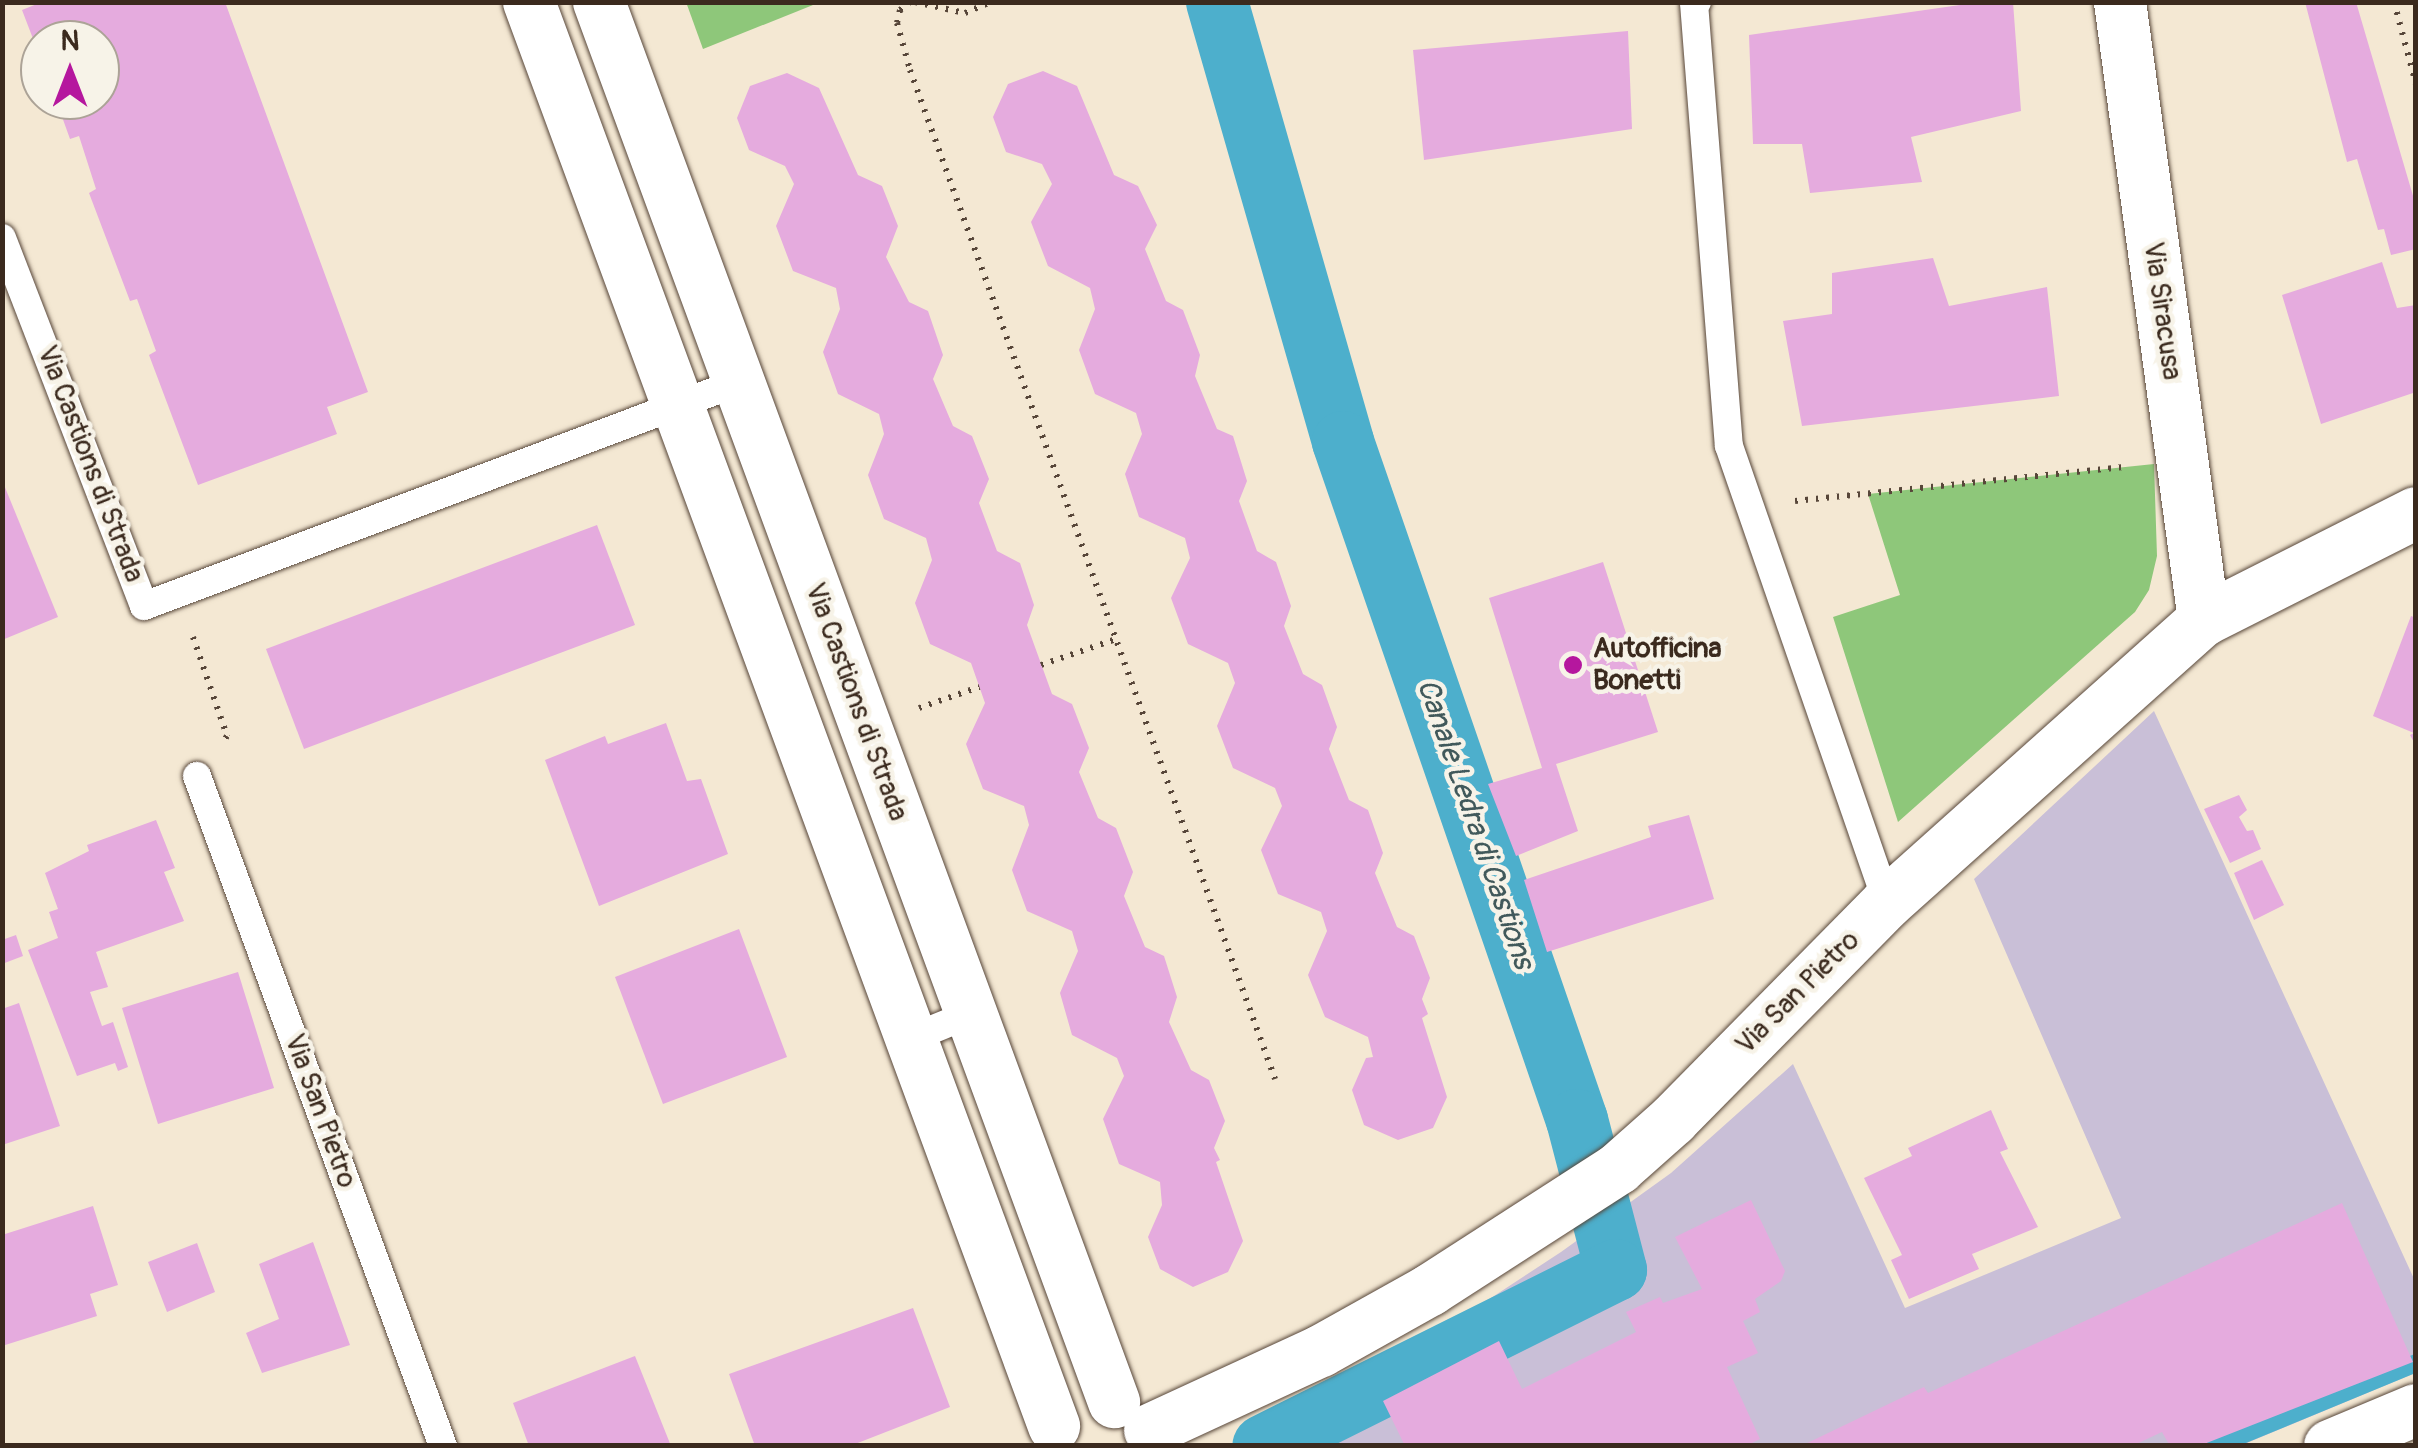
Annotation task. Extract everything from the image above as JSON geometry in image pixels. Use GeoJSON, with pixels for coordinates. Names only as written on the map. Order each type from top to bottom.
{"type":"FeatureCollection","features":[{"type":"Feature","properties":{"kind":"street"},"geometry":{"type":"LineString","coordinates":[[529,2],[914,1036],[1050,1436]]}},
{"type":"Feature","properties":{"kind":"street","name":"Via Castions di Strada"},"geometry":{"type":"LineString","coordinates":[[599,2],[970,1014],[1140,1426]]}},
{"type":"Feature","properties":{"kind":"street","name":"Via Siracusa"},"geometry":{"type":"LineString","coordinates":[[2120,2],[2204,620]]}},
{"type":"Feature","properties":{"kind":"street","name":"Via San Pietro"},"geometry":{"type":"LineString","coordinates":[[1050,1436],[1081,1404],[1140,1426],[1337,1342],[1430,1290],[1619,1168],[1673,1120],[1887,903],[2204,620],[2416,513]]}},
{"type":"Feature","properties":{"kind":"street"},"geometry":{"type":"LineString","coordinates":[[2330,1446],[2416,1410]]}},
{"type":"Feature","properties":{"kind":"lane"},"geometry":{"type":"LineString","coordinates":[[1698,2],[1694,3],[1729,446],[1887,903]]}},
{"type":"Feature","properties":{"kind":"lane","name":"Via Castions di Strada"},"geometry":{"type":"LineString","coordinates":[[2,238],[144,606],[740,382]]}},
{"type":"Feature","properties":{"kind":"lane","name":"Via San Pietro"},"geometry":{"type":"LineString","coordinates":[[197,776],[443,1446]]}},
{"type":"Feature","properties":{"kind":"lane"},"geometry":{"type":"LineString","coordinates":[[914,1036],[970,1014]]}},
{"type":"Feature","properties":{"kind":"path"},"geometry":{"type":"LineString","coordinates":[[991,2],[965,13],[913,2],[900,10],[897,23],[910,70],[1119,638],[1275,1079]]}},
{"type":"Feature","properties":{"kind":"path"},"geometry":{"type":"LineString","coordinates":[[2394,2],[2416,84]]}},
{"type":"Feature","properties":{"kind":"path"},"geometry":{"type":"LineString","coordinates":[[1750,506],[2182,461]]}},
{"type":"Feature","properties":{"kind":"path"},"geometry":{"type":"LineString","coordinates":[[179,593],[227,736]]}},
{"type":"Feature","properties":{"kind":"path"},"geometry":{"type":"LineString","coordinates":[[1041,665],[1119,638]]}},
{"type":"Feature","properties":{"kind":"shaded area"},"geometry":{"type":"Polygon","coordinates":[[[2154,711],[2415,1281],[2415,1373],[2242,1445],[1230,1446],[1401,1357],[1561,1252],[1671,1173],[1793,1064],[1905,1308],[2121,1218],[1974,879],[2154,711]]]}},
{"type":"Feature","properties":{"kind":"green space"},"geometry":{"type":"Polygon","coordinates":[[[686,2],[818,2],[818,3],[703,49],[686,2]]]}},
{"type":"Feature","properties":{"kind":"green space"},"geometry":{"type":"Polygon","coordinates":[[[2154,464],[2157,556],[2149,590],[2135,612],[1898,822],[1833,617],[1900,595],[1868,494],[2154,464]]]}},
{"type":"Feature","properties":{"kind":"building"},"geometry":{"type":"Polygon","coordinates":[[[42,2],[225,2],[368,392],[327,407],[337,434],[198,485],[149,355],[156,351],[137,299],[130,301],[89,193],[96,189],[79,136],[70,139],[63,120],[120,120],[120,20],[26,20],[22,10],[42,2]]]}},
{"type":"Feature","properties":{"kind":"building"},"geometry":{"type":"Polygon","coordinates":[[[1981,2],[2013,2],[2021,111],[1911,137],[1922,182],[1810,193],[1802,144],[1753,144],[1749,35],[1981,2]]]}},
{"type":"Feature","properties":{"kind":"building"},"geometry":{"type":"Polygon","coordinates":[[[2305,2],[2356,2],[2416,206],[2416,249],[2391,255],[2384,229],[2378,230],[2357,159],[2347,162],[2305,2]]]}},
{"type":"Feature","properties":{"kind":"building"},"geometry":{"type":"Polygon","coordinates":[[[1628,31],[1632,129],[1424,160],[1413,50],[1628,31]]]}},
{"type":"Feature","properties":{"kind":"building"},"geometry":{"type":"Polygon","coordinates":[[[1043,71],[1077,86],[1114,175],[1138,186],[1157,225],[1145,249],[1166,301],[1183,310],[1200,355],[1195,376],[1217,429],[1233,436],[1247,481],[1239,501],[1257,551],[1276,562],[1291,606],[1284,626],[1303,674],[1322,685],[1337,727],[1329,749],[1349,800],[1368,810],[1383,853],[1375,873],[1397,927],[1414,936],[1430,978],[1422,999],[1428,1014],[1422,1018],[1447,1097],[1433,1128],[1398,1140],[1364,1125],[1352,1090],[1366,1058],[1373,1057],[1368,1037],[1325,1017],[1308,975],[1327,931],[1321,912],[1278,894],[1261,850],[1282,806],[1275,788],[1233,768],[1217,726],[1235,683],[1228,663],[1188,644],[1171,598],[1190,558],[1185,538],[1139,517],[1125,474],[1142,434],[1136,413],[1095,394],[1079,350],[1095,309],[1090,288],[1048,266],[1031,222],[1052,184],[1042,164],[1006,152],[993,117],[1008,84],[1043,71]]]}},
{"type":"Feature","properties":{"kind":"building"},"geometry":{"type":"Polygon","coordinates":[[[787,73],[819,88],[858,175],[882,186],[898,226],[886,257],[909,302],[928,311],[943,355],[933,379],[953,426],[972,436],[989,479],[979,503],[997,551],[1020,563],[1034,605],[1027,625],[1052,694],[1072,704],[1089,748],[1079,772],[1098,818],[1116,828],[1133,872],[1124,896],[1145,947],[1164,956],[1177,997],[1169,1022],[1191,1070],[1209,1080],[1225,1121],[1214,1148],[1220,1160],[1216,1162],[1243,1241],[1228,1272],[1193,1287],[1160,1269],[1148,1237],[1162,1205],[1160,1182],[1119,1164],[1103,1119],[1124,1076],[1117,1058],[1072,1035],[1060,993],[1078,951],[1072,931],[1027,911],[1012,870],[1029,825],[1024,806],[983,789],[966,744],[985,703],[971,663],[930,644],[915,603],[932,560],[926,538],[884,519],[868,475],[884,434],[879,414],[838,394],[823,352],[840,309],[836,288],[793,271],[776,226],[794,184],[785,166],[749,150],[737,118],[750,86],[787,73]]]}},
{"type":"Feature","properties":{"kind":"building"},"geometry":{"type":"Polygon","coordinates":[[[1933,258],[1949,306],[2047,287],[2059,396],[1802,426],[1783,321],[1832,314],[1832,273],[1933,258]]]}},
{"type":"Feature","properties":{"kind":"building"},"geometry":{"type":"Polygon","coordinates":[[[2382,262],[2397,308],[2416,305],[2416,392],[2321,424],[2282,295],[2382,262]]]}},
{"type":"Feature","properties":{"kind":"building"},"geometry":{"type":"Polygon","coordinates":[[[2,480],[58,617],[2,640],[2,480]]]}},
{"type":"Feature","properties":{"kind":"building"},"geometry":{"type":"Polygon","coordinates":[[[597,525],[635,625],[304,749],[266,649],[597,525]]]}},
{"type":"Feature","properties":{"kind":"building","name":"Autofficina Bonetti"},"geometry":{"type":"Polygon","coordinates":[[[1603,562],[1658,732],[1556,764],[1578,831],[1516,856],[1488,784],[1542,768],[1489,598],[1603,562]]]}},
{"type":"Feature","properties":{"kind":"building"},"geometry":{"type":"Polygon","coordinates":[[[2411,616],[2416,618],[2416,746],[2410,735],[2414,733],[2373,716],[2411,616]]]}},
{"type":"Feature","properties":{"kind":"building"},"geometry":{"type":"Polygon","coordinates":[[[666,723],[687,781],[701,779],[728,854],[599,906],[545,760],[605,736],[608,744],[666,723]]]}},
{"type":"Feature","properties":{"kind":"building"},"geometry":{"type":"Polygon","coordinates":[[[2239,795],[2247,810],[2239,817],[2247,831],[2253,830],[2261,849],[2230,863],[2204,809],[2239,795]]]}},
{"type":"Feature","properties":{"kind":"building"},"geometry":{"type":"Polygon","coordinates":[[[1689,815],[1714,899],[1547,952],[1524,880],[1651,837],[1648,826],[1689,815]]]}},
{"type":"Feature","properties":{"kind":"building"},"geometry":{"type":"Polygon","coordinates":[[[156,820],[175,868],[164,872],[184,921],[96,952],[108,987],[90,992],[102,1026],[113,1022],[128,1067],[118,1071],[115,1063],[77,1076],[28,950],[58,938],[49,912],[58,909],[45,873],[89,851],[87,845],[156,820]]]}},
{"type":"Feature","properties":{"kind":"building"},"geometry":{"type":"Polygon","coordinates":[[[2262,860],[2284,905],[2254,920],[2234,873],[2262,860]]]}},
{"type":"Feature","properties":{"kind":"building"},"geometry":{"type":"Polygon","coordinates":[[[739,929],[787,1057],[663,1104],[615,977],[739,929]]]}},
{"type":"Feature","properties":{"kind":"building"},"geometry":{"type":"Polygon","coordinates":[[[16,935],[23,956],[2,964],[2,940],[16,935]]]}},
{"type":"Feature","properties":{"kind":"building"},"geometry":{"type":"Polygon","coordinates":[[[238,972],[274,1088],[158,1124],[122,1008],[238,972]]]}},
{"type":"Feature","properties":{"kind":"building"},"geometry":{"type":"Polygon","coordinates":[[[19,1003],[60,1126],[2,1145],[2,1009],[19,1003]]]}},
{"type":"Feature","properties":{"kind":"building"},"geometry":{"type":"Polygon","coordinates":[[[1991,1110],[2008,1149],[2000,1152],[2038,1227],[1972,1254],[1979,1269],[1909,1299],[1891,1260],[1902,1255],[1864,1178],[1912,1156],[1908,1148],[1991,1110]]]}},
{"type":"Feature","properties":{"kind":"building"},"geometry":{"type":"Polygon","coordinates":[[[1751,1200],[1785,1271],[1781,1281],[1755,1299],[1760,1312],[1743,1321],[1758,1353],[1727,1367],[1760,1439],[1746,1446],[1405,1446],[1383,1401],[1499,1341],[1522,1389],[1636,1332],[1626,1312],[1660,1297],[1663,1303],[1702,1289],[1675,1237],[1751,1200]]]}},
{"type":"Feature","properties":{"kind":"building"},"geometry":{"type":"Polygon","coordinates":[[[2342,1203],[2413,1362],[2199,1446],[2170,1446],[2162,1432],[2132,1446],[1801,1446],[1924,1387],[1928,1393],[2342,1203]]]}},
{"type":"Feature","properties":{"kind":"building"},"geometry":{"type":"Polygon","coordinates":[[[93,1206],[118,1285],[90,1294],[97,1316],[2,1346],[2,1235],[93,1206]]]}},
{"type":"Feature","properties":{"kind":"building"},"geometry":{"type":"Polygon","coordinates":[[[313,1242],[350,1345],[262,1373],[246,1333],[279,1319],[259,1264],[313,1242]]]}},
{"type":"Feature","properties":{"kind":"building"},"geometry":{"type":"Polygon","coordinates":[[[197,1243],[215,1292],[167,1312],[148,1262],[197,1243]]]}},
{"type":"Feature","properties":{"kind":"building"},"geometry":{"type":"Polygon","coordinates":[[[913,1308],[950,1407],[850,1446],[755,1446],[729,1374],[913,1308]]]}},
{"type":"Feature","properties":{"kind":"building"},"geometry":{"type":"Polygon","coordinates":[[[635,1356],[671,1446],[529,1446],[513,1403],[635,1356]]]}},
{"type":"Feature","properties":{"kind":"waterway","name":"Canale Ledra di Castions"},"geometry":{"type":"LineString","coordinates":[[1217,2],[1343,442],[1577,1120],[1616,1270],[1263,1446]]}},
{"type":"Feature","properties":{"kind":"waterway"},"geometry":{"type":"LineString","coordinates":[[2215,1446],[2416,1363]]}},
{"type":"Feature","properties":{"kind":"place","name":"Autofficina Bonetti"},"geometry":{"type":"Point","coordinates":[1573,665]}}]}
